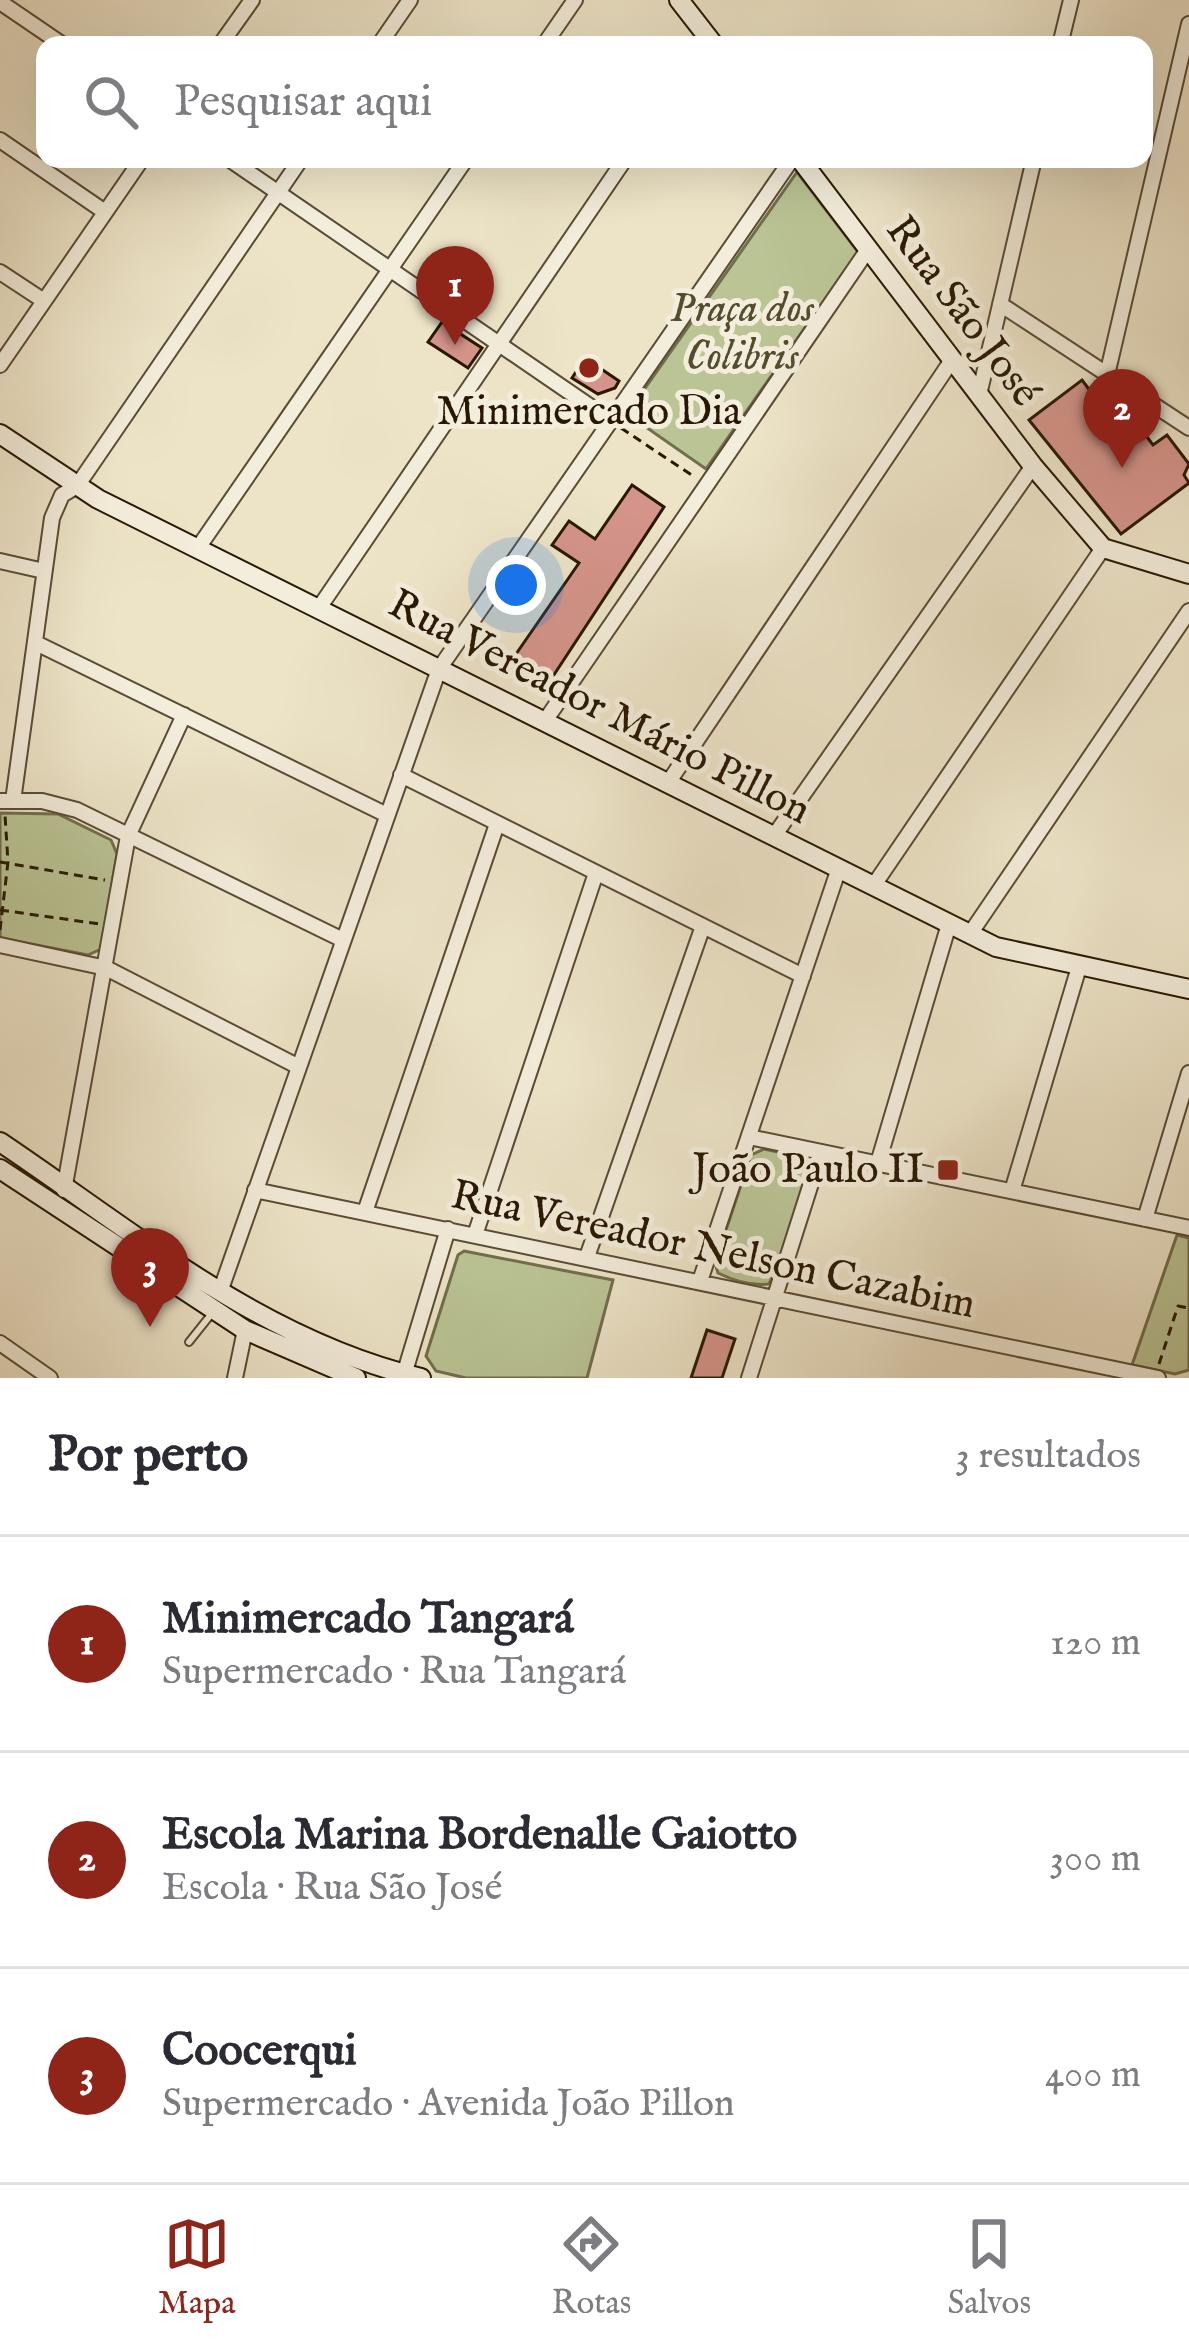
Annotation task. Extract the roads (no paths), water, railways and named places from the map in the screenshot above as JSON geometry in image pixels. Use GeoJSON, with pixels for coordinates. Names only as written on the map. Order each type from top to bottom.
{"type":"FeatureCollection","features":[{"type":"Feature","properties":{"kind":"street"},"geometry":{"type":"LineString","coordinates":[[385,36],[410,0]]}},
{"type":"Feature","properties":{"kind":"street"},"geometry":{"type":"LineString","coordinates":[[550,36],[575,0]]}},
{"type":"Feature","properties":{"kind":"street"},"geometry":{"type":"LineString","coordinates":[[679,0],[704,36]]}},
{"type":"Feature","properties":{"kind":"street"},"geometry":{"type":"LineString","coordinates":[[1062,36],[1071,0]]}},
{"type":"Feature","properties":{"kind":"street"},"geometry":{"type":"LineString","coordinates":[[0,2],[50,36]]}},
{"type":"Feature","properties":{"kind":"street"},"geometry":{"type":"LineString","coordinates":[[225,36],[246,2]]}},
{"type":"Feature","properties":{"kind":"street"},"geometry":{"type":"LineString","coordinates":[[1107,375],[1189,24]]}},
{"type":"Feature","properties":{"kind":"street"},"geometry":{"type":"LineString","coordinates":[[0,140],[36,165]]}},
{"type":"Feature","properties":{"kind":"street"},"geometry":{"type":"LineString","coordinates":[[41,168],[105,212]]}},
{"type":"Feature","properties":{"kind":"street"},"geometry":{"type":"LineString","coordinates":[[0,364],[136,168]]}},
{"type":"Feature","properties":{"kind":"street"},"geometry":{"type":"LineString","coordinates":[[242,168],[610,420]]}},
{"type":"Feature","properties":{"kind":"street"},"geometry":{"type":"LineString","coordinates":[[295,168],[77,486],[62,495],[52,518],[36,644],[6,801],[64,805],[344,940]]}},
{"type":"Feature","properties":{"kind":"street"},"geometry":{"type":"LineString","coordinates":[[198,548],[460,168]]}},
{"type":"Feature","properties":{"kind":"street"},"geometry":{"type":"LineString","coordinates":[[319,608],[619,168]]}},
{"type":"Feature","properties":{"kind":"street"},"geometry":{"type":"LineString","coordinates":[[221,1300],[255,1190],[439,669],[790,168]]}},
{"type":"Feature","properties":{"kind":"street","name":"Rua São José"},"geometry":{"type":"LineString","coordinates":[[803,168],[1033,466],[1103,548]]}},
{"type":"Feature","properties":{"kind":"street"},"geometry":{"type":"LineString","coordinates":[[979,395],[1032,168]]}},
{"type":"Feature","properties":{"kind":"street"},"geometry":{"type":"LineString","coordinates":[[545,721],[869,248]]}},
{"type":"Feature","properties":{"kind":"street"},"geometry":{"type":"LineString","coordinates":[[0,272],[44,301]]}},
{"type":"Feature","properties":{"kind":"street"},"geometry":{"type":"LineString","coordinates":[[1000,304],[1189,428]]}},
{"type":"Feature","properties":{"kind":"street"},"geometry":{"type":"LineString","coordinates":[[668,783],[952,360]]}},
{"type":"Feature","properties":{"kind":"street","name":"Rua Vereador Mário Pillon"},"geometry":{"type":"LineString","coordinates":[[0,434],[77,486],[970,934],[1022,956],[1189,988]]}},
{"type":"Feature","properties":{"kind":"street"},"geometry":{"type":"LineString","coordinates":[[774,836],[1033,466]]}},
{"type":"Feature","properties":{"kind":"street"},"geometry":{"type":"LineString","coordinates":[[874,885],[1103,548],[1188,570]]}},
{"type":"Feature","properties":{"kind":"street"},"geometry":{"type":"LineString","coordinates":[[0,561],[44,571]]}},
{"type":"Feature","properties":{"kind":"street"},"geometry":{"type":"LineString","coordinates":[[970,934],[1189,610]]}},
{"type":"Feature","properties":{"kind":"street"},"geometry":{"type":"LineString","coordinates":[[36,644],[387,815]]}},
{"type":"Feature","properties":{"kind":"street"},"geometry":{"type":"LineString","coordinates":[[61,1208],[128,836],[184,716]]}},
{"type":"Feature","properties":{"kind":"street"},"geometry":{"type":"LineString","coordinates":[[401,775],[802,976]]}},
{"type":"Feature","properties":{"kind":"street"},"geometry":{"type":"LineString","coordinates":[[365,1212],[497,824]]}},
{"type":"Feature","properties":{"kind":"street"},"geometry":{"type":"LineString","coordinates":[[700,1281],[839,868]]}},
{"type":"Feature","properties":{"kind":"street"},"geometry":{"type":"LineString","coordinates":[[475,1234],[596,873]]}},
{"type":"Feature","properties":{"kind":"street"},"geometry":{"type":"LineString","coordinates":[[878,1163],[950,924]]}},
{"type":"Feature","properties":{"kind":"street"},"geometry":{"type":"LineString","coordinates":[[586,1257],[703,926]]}},
{"type":"Feature","properties":{"kind":"street"},"geometry":{"type":"LineString","coordinates":[[0,945],[106,968],[298,1067]]}},
{"type":"Feature","properties":{"kind":"street"},"geometry":{"type":"LineString","coordinates":[[1012,1191],[1079,967]]}},
{"type":"Feature","properties":{"kind":"street"},"geometry":{"type":"LineString","coordinates":[[1145,1219],[1185,1103],[1189,1073]]}},
{"type":"Feature","properties":{"kind":"street"},"geometry":{"type":"LineString","coordinates":[[749,1137],[1189,1228]]}},
{"type":"Feature","properties":{"kind":"street"},"geometry":{"type":"LineString","coordinates":[[0,1142],[221,1300],[244,1330],[356,1378]]}},
{"type":"Feature","properties":{"kind":"street"},"geometry":{"type":"LineString","coordinates":[[749,1378],[821,1151]]}},
{"type":"Feature","properties":{"kind":"street"},"geometry":{"type":"LineString","coordinates":[[0,1169],[221,1300],[321,1348],[410,1377],[448,1229]]}},
{"type":"Feature","properties":{"kind":"street","name":"Rua Vereador Nelson Cazabim"},"geometry":{"type":"LineString","coordinates":[[255,1190],[1149,1377]]}},
{"type":"Feature","properties":{"kind":"street"},"geometry":{"type":"LineString","coordinates":[[235,1378],[244,1330]]}},
{"type":"Feature","properties":{"kind":"street"},"geometry":{"type":"LineString","coordinates":[[0,1343],[50,1378]]}},
{"type":"Feature","properties":{"kind":"lane"},"geometry":{"type":"LineString","coordinates":[[189,1342],[221,1300]]}},
{"type":"Feature","properties":{"kind":"place","name":"Minimercado Tangará"},"geometry":{"type":"Point","coordinates":[455,345]}},
{"type":"Feature","properties":{"kind":"place","name":"Minimercado Dia"},"geometry":{"type":"Point","coordinates":[589,368]}},
{"type":"Feature","properties":{"kind":"place","name":"Escola Marina Bordenalle Gaiotto"},"geometry":{"type":"Point","coordinates":[1122,468]}},
{"type":"Feature","properties":{"kind":"place","name":"João Paulo II"},"geometry":{"type":"Point","coordinates":[948,1170]}},
{"type":"Feature","properties":{"kind":"place","name":"Coocerqui"},"geometry":{"type":"Point","coordinates":[150,1327]}},
{"type":"Feature","properties":{"kind":"park label","name":"Praça dos Colibris"},"geometry":{"type":"Point","coordinates":[742,333]}}]}
